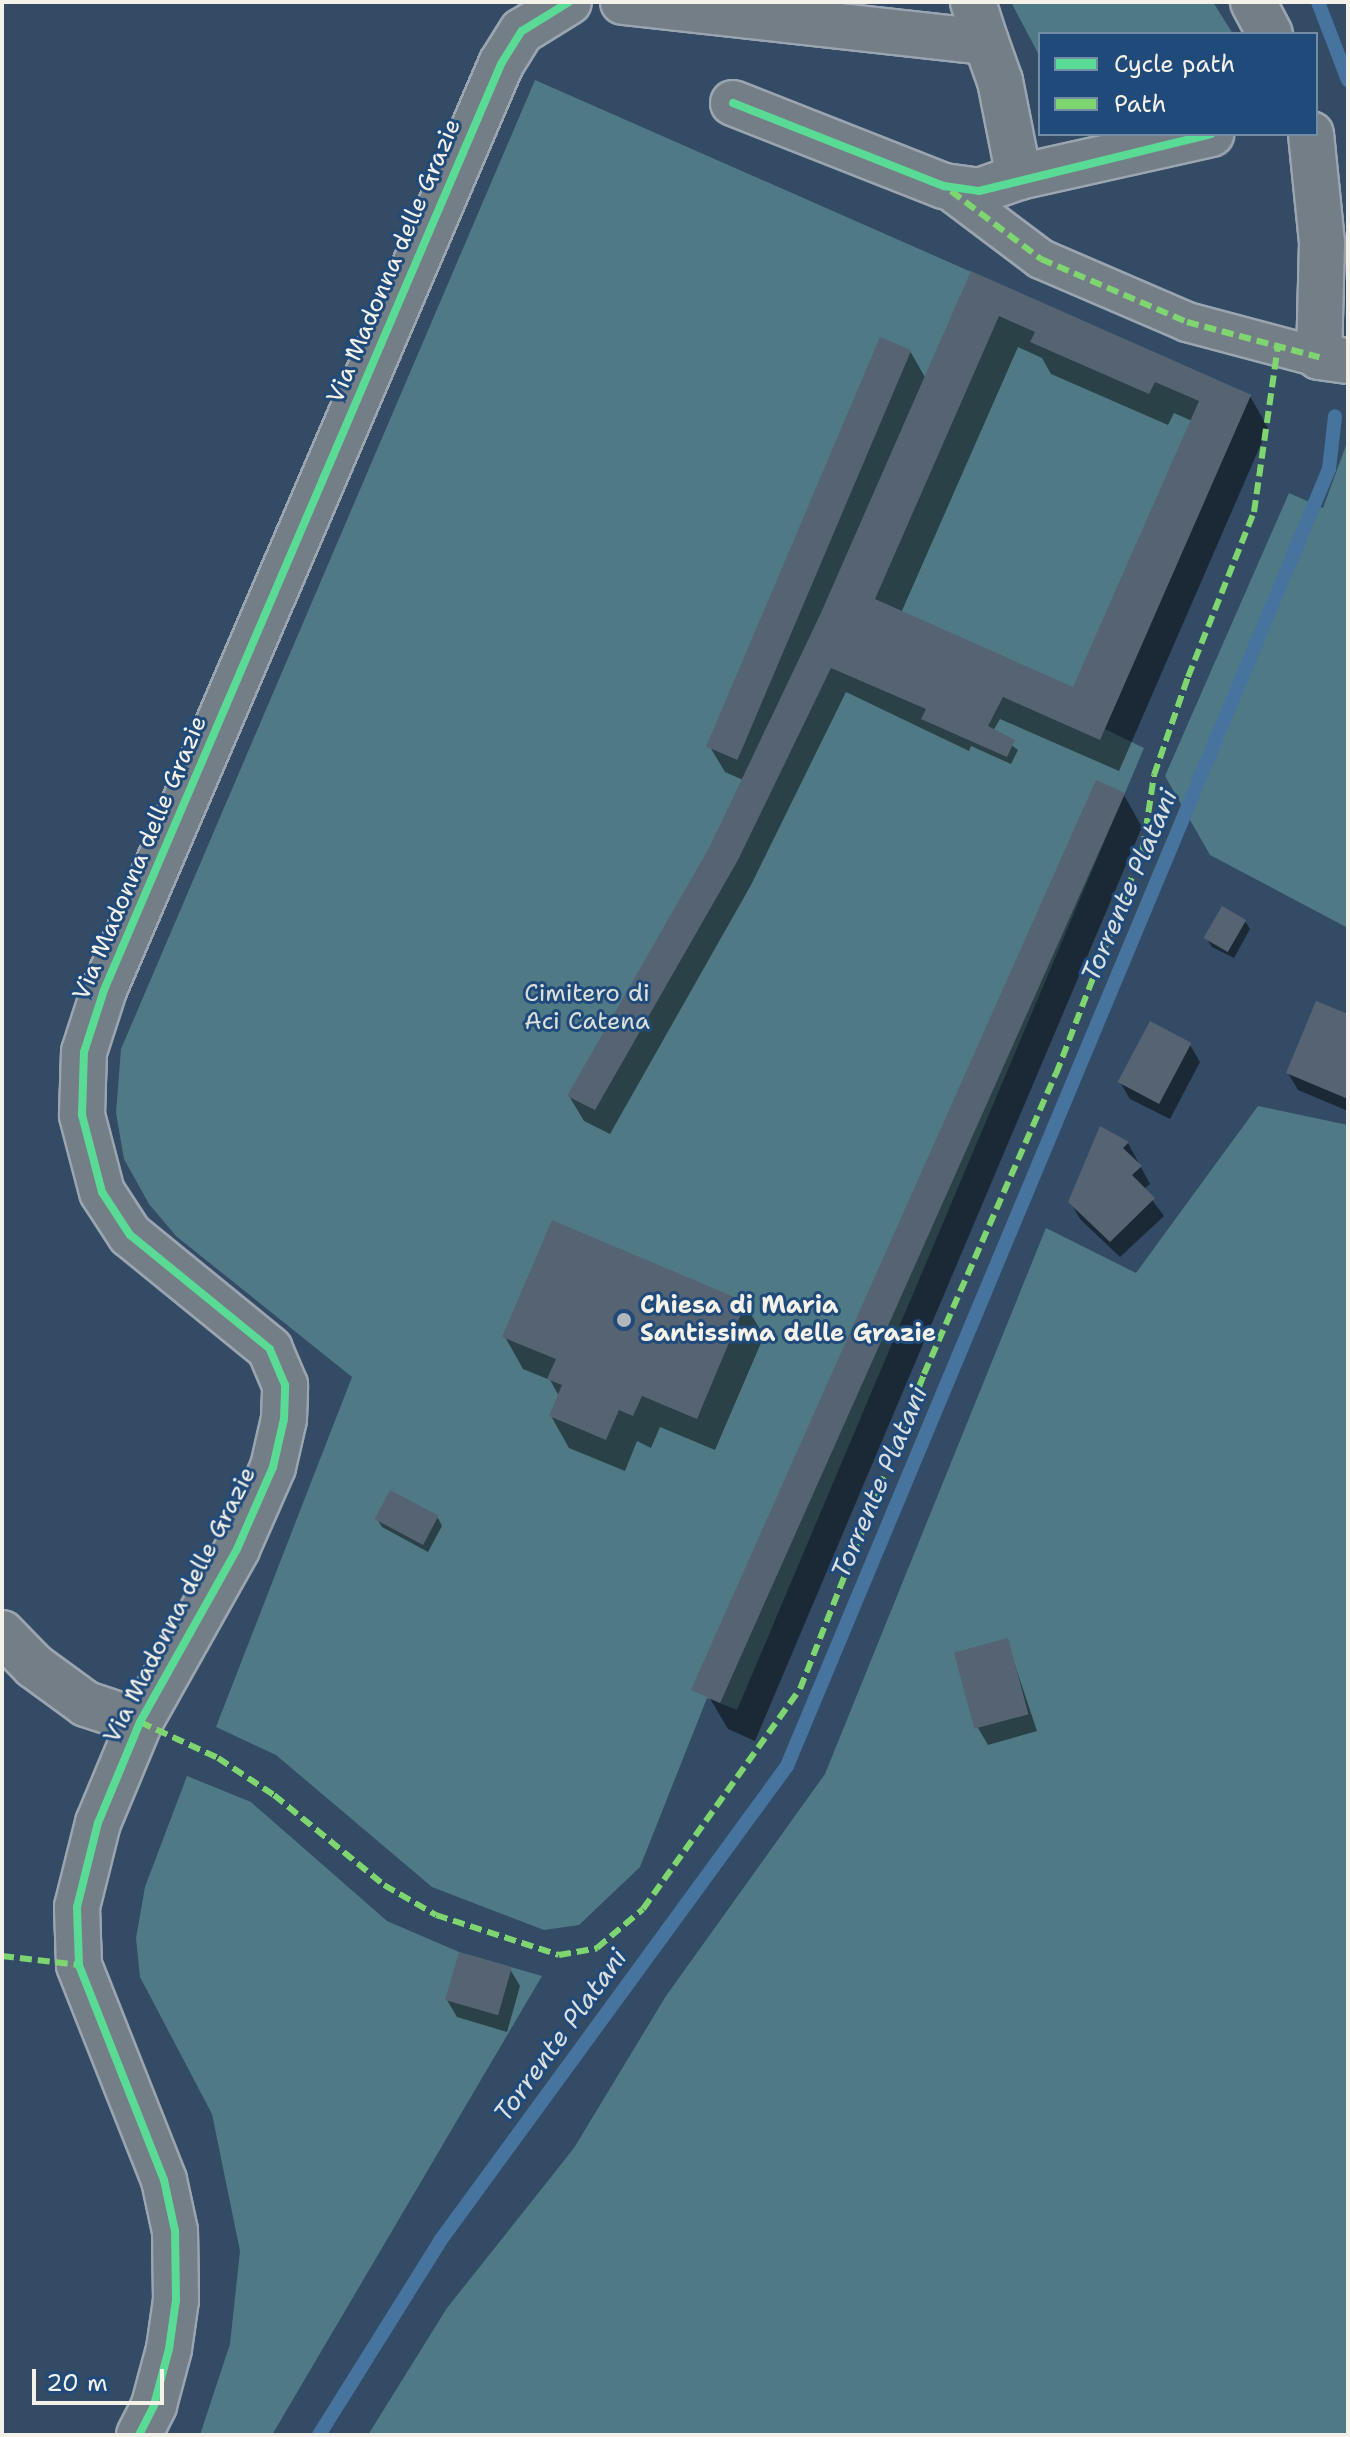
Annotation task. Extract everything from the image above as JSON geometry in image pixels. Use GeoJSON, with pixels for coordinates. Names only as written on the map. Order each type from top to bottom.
{"type":"FeatureCollection","features":[{"type":"Feature","properties":{"kind":"street","name":"Via Madonna delle Grazie"},"geometry":{"type":"LineString","coordinates":[[139,2435],[154,2405],[169,2349],[176,2300],[175,2231],[164,2180],[79,1965],[77,1907],[98,1823],[140,1722],[237,1549],[273,1467],[284,1419],[285,1385],[270,1349],[130,1235],[102,1192],[82,1115],[84,1052],[104,990],[501,64],[522,31],[569,2]]}},
{"type":"Feature","properties":{"kind":"street"},"geometry":{"type":"LineString","coordinates":[[623,2],[980,22],[1000,81],[1019,177]]}},
{"type":"Feature","properties":{"kind":"street"},"geometry":{"type":"LineString","coordinates":[[1253,2],[1269,32]]}},
{"type":"Feature","properties":{"kind":"street"},"geometry":{"type":"LineString","coordinates":[[733,103],[944,186],[979,191],[1019,177],[1076,168],[1203,136]]}},
{"type":"Feature","properties":{"kind":"street"},"geometry":{"type":"LineString","coordinates":[[944,186],[1054,265],[1187,322],[1334,359],[1311,136]]}},
{"type":"Feature","properties":{"kind":"street"},"geometry":{"type":"LineString","coordinates":[[2,1633],[34,1666],[86,1704],[140,1722]]}},
{"type":"Feature","properties":{"kind":"green space"},"geometry":{"type":"Polygon","coordinates":[[[1011,2],[1213,2],[1232,32],[1038,32],[1038,53],[1011,2]]]}},
{"type":"Feature","properties":{"kind":"green space","name":"Cimitero di Aci Catena"},"geometry":{"type":"Polygon","coordinates":[[[535,80],[1251,395],[1105,729],[1144,748],[737,1710],[707,1698],[640,1867],[579,1925],[544,1930],[432,1887],[276,1755],[216,1727],[352,1377],[176,1236],[149,1204],[124,1159],[116,1113],[121,1049],[535,80]]]}},
{"type":"Feature","properties":{"kind":"green space"},"geometry":{"type":"Polygon","coordinates":[[[1348,440],[1348,928],[1210,855],[1165,776],[1289,493],[1323,508],[1348,440]]]}},
{"type":"Feature","properties":{"kind":"green space"},"geometry":{"type":"Polygon","coordinates":[[[1258,1106],[1348,1125],[1348,2435],[368,2435],[447,2308],[574,2148],[666,1996],[825,1774],[1046,1228],[1136,1273],[1258,1106]]]}},
{"type":"Feature","properties":{"kind":"green space"},"geometry":{"type":"Polygon","coordinates":[[[187,1776],[251,1802],[387,1921],[459,1952],[542,1976],[272,2435],[200,2435],[230,2344],[240,2251],[212,2114],[140,1977],[136,1938],[145,1887],[187,1776]]]}},
{"type":"Feature","properties":{"kind":"building"},"geometry":{"type":"Polygon","coordinates":[[[971,271],[1251,395],[1100,740],[1003,697],[988,726],[1015,740],[1007,757],[921,719],[926,709],[831,668],[738,860],[595,1110],[567,1096],[710,846],[820,615],[971,271]],[[999,316],[875,599],[1073,687],[1199,401],[1155,382],[1149,394],[1030,342],[1035,332],[999,316]]]}},
{"type":"Feature","properties":{"kind":"building"},"geometry":{"type":"Polygon","coordinates":[[[880,337],[911,350],[737,760],[706,747],[880,337]]]}},
{"type":"Feature","properties":{"kind":"building"},"geometry":{"type":"Polygon","coordinates":[[[1096,780],[1125,793],[720,1703],[691,1690],[1096,780]]]}},
{"type":"Feature","properties":{"kind":"building"},"geometry":{"type":"Polygon","coordinates":[[[1222,906],[1246,920],[1228,952],[1204,938],[1222,906]]]}},
{"type":"Feature","properties":{"kind":"building"},"geometry":{"type":"Polygon","coordinates":[[[1316,1001],[1348,1014],[1348,1099],[1286,1073],[1316,1001]]]}},
{"type":"Feature","properties":{"kind":"building"},"geometry":{"type":"Polygon","coordinates":[[[1150,1021],[1191,1043],[1159,1104],[1118,1082],[1150,1021]]]}},
{"type":"Feature","properties":{"kind":"building"},"geometry":{"type":"Polygon","coordinates":[[[1100,1126],[1129,1142],[1123,1148],[1142,1166],[1132,1175],[1155,1198],[1110,1242],[1068,1202],[1100,1126]]]}},
{"type":"Feature","properties":{"kind":"building","name":"Chiesa di Maria Santissima delle Grazie"},"geometry":{"type":"Polygon","coordinates":[[[552,1220],[746,1302],[697,1419],[642,1396],[633,1416],[619,1410],[606,1440],[549,1416],[562,1385],[547,1379],[556,1359],[502,1337],[552,1220]]]}},
{"type":"Feature","properties":{"kind":"building"},"geometry":{"type":"Polygon","coordinates":[[[390,1490],[439,1516],[423,1545],[375,1519],[390,1490]]]}},
{"type":"Feature","properties":{"kind":"building"},"geometry":{"type":"Polygon","coordinates":[[[1008,1638],[1028,1714],[974,1729],[954,1652],[1008,1638]]]}},
{"type":"Feature","properties":{"kind":"building"},"geometry":{"type":"Polygon","coordinates":[[[459,1952],[512,1967],[498,2015],[445,2000],[459,1952]]]}},
{"type":"Feature","properties":{"kind":"waterway","name":"Torrente Platani"},"geometry":{"type":"LineString","coordinates":[[1318,2],[1348,80]]}},
{"type":"Feature","properties":{"kind":"waterway","name":"Torrente Platani"},"geometry":{"type":"LineString","coordinates":[[319,2435],[440,2241],[787,1766],[1329,469],[1335,416]]}},
{"type":"Feature","properties":{"kind":"marked path"},"geometry":{"type":"LineString","coordinates":[[951,191],[1041,259],[1187,322],[1319,357]]}},
{"type":"Feature","properties":{"kind":"marked path"},"geometry":{"type":"LineString","coordinates":[[140,1722],[218,1758],[274,1795],[384,1885],[436,1915],[559,1955],[597,1948],[643,1909],[800,1689],[924,1374],[1056,1074],[1143,848],[1154,775],[1188,677],[1254,512],[1278,346]]}},
{"type":"Feature","properties":{"kind":"marked path"},"geometry":{"type":"LineString","coordinates":[[2,1956],[79,1965]]}},
{"type":"Feature","properties":{"kind":"cycle path"},"geometry":{"type":"LineString","coordinates":[[139,2435],[154,2405],[169,2349],[176,2300],[175,2231],[164,2180],[79,1965],[77,1907],[98,1823],[140,1722],[237,1549],[273,1467],[284,1419],[285,1385],[270,1349],[130,1235],[102,1192],[82,1115],[84,1052],[104,990],[501,64],[522,31],[569,2]]}},
{"type":"Feature","properties":{"kind":"cycle path"},"geometry":{"type":"LineString","coordinates":[[733,103],[944,186],[979,191],[1203,136]]}},
{"type":"Feature","properties":{"kind":"place","name":"Chiesa di Maria Santissima delle Grazie"},"geometry":{"type":"Point","coordinates":[624,1320]}}]}
